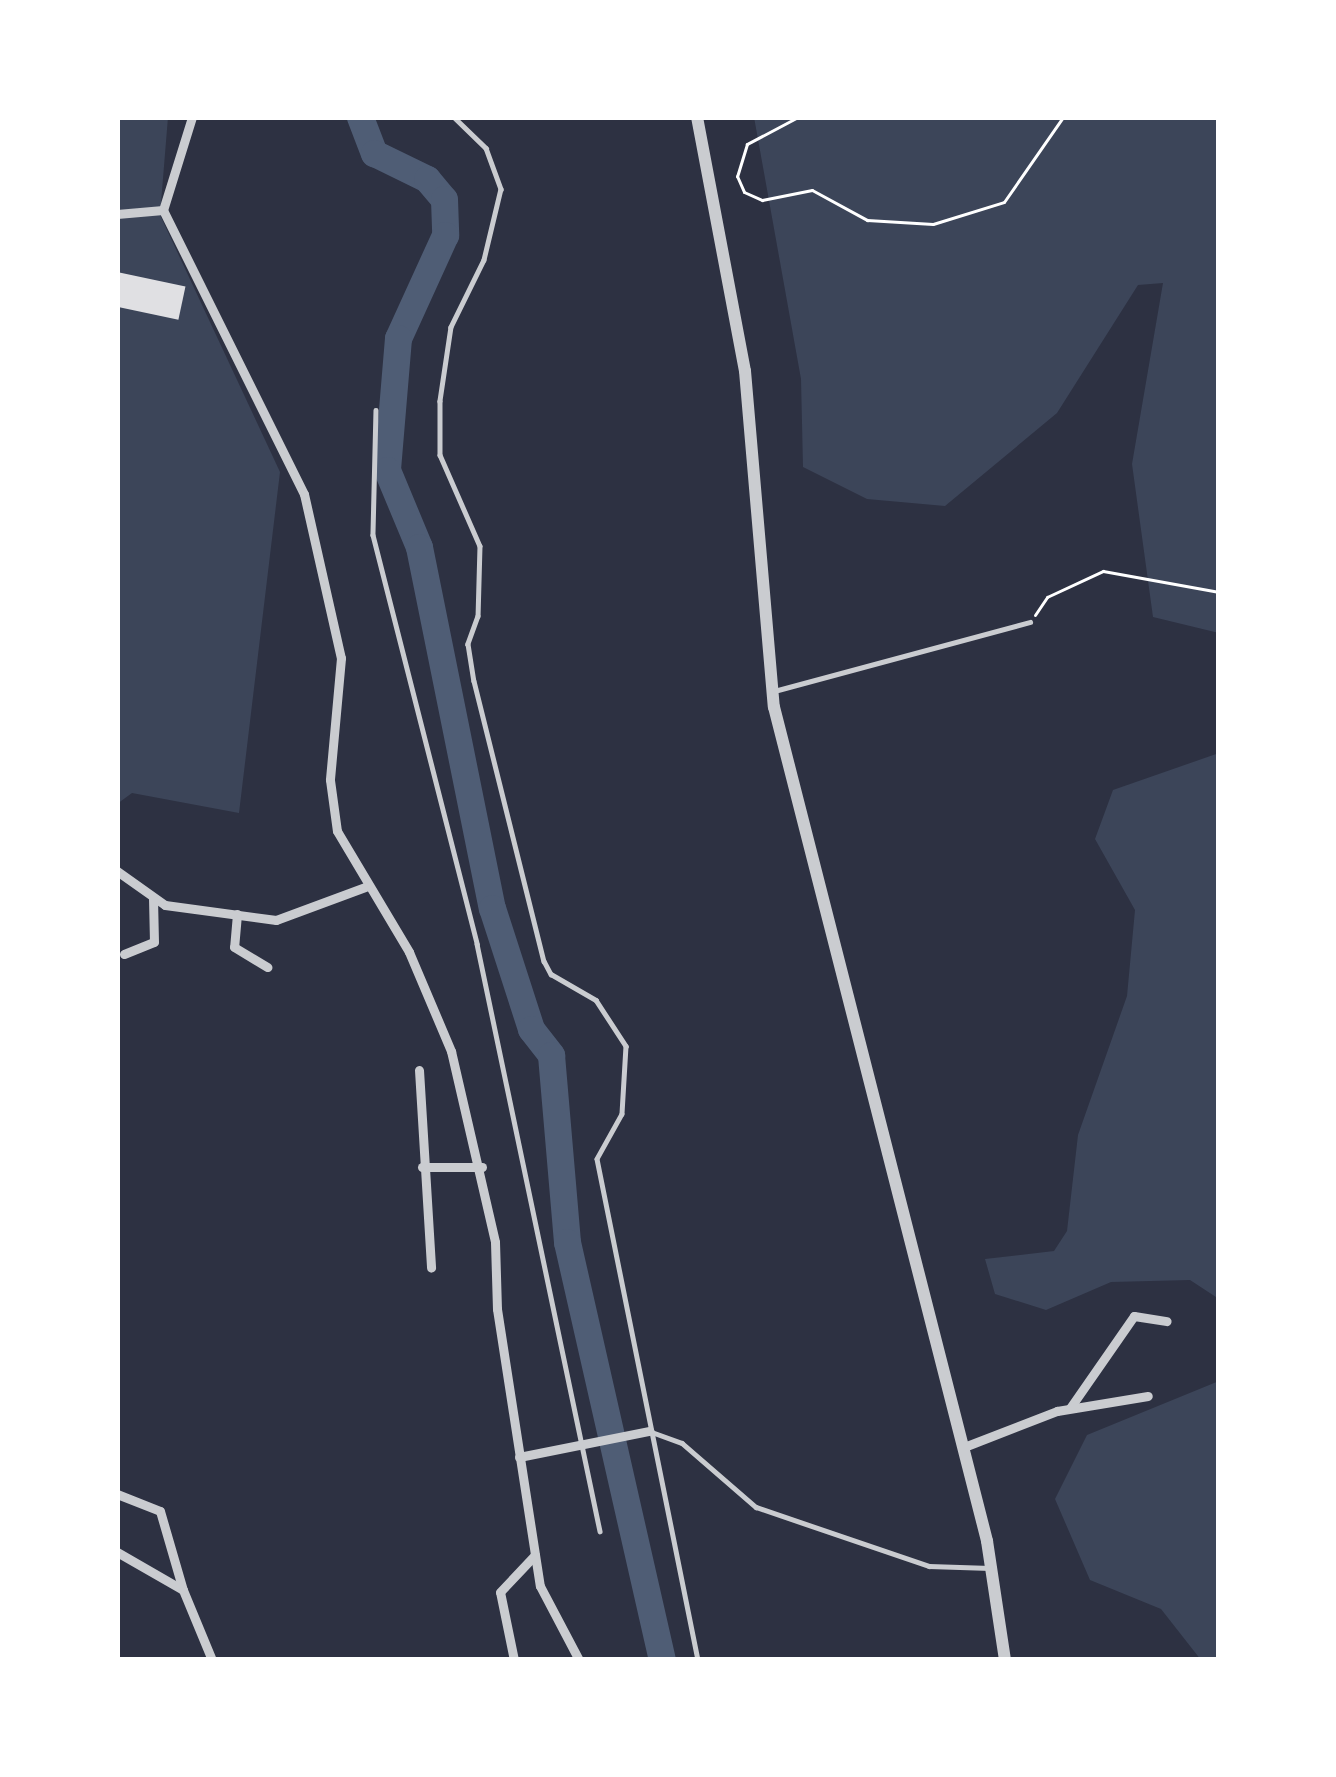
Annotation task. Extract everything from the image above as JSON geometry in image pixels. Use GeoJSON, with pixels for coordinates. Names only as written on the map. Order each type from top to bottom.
{"type":"FeatureCollection","features":[{"type":"Feature","properties":{"kind":"street"},"geometry":{"type":"LineString","coordinates":[[192,117],[163,210],[304,494],[341,658],[330,780],[337,831],[365,887],[409,952],[451,1052],[482,1167],[540,1586],[579,1660]]}},
{"type":"Feature","properties":{"kind":"street"},"geometry":{"type":"LineString","coordinates":[[697,117],[745,371],[772,692],[964,1447],[991,1568],[1005,1660]]}},
{"type":"Feature","properties":{"kind":"street"},"geometry":{"type":"LineString","coordinates":[[117,214],[163,210]]}},
{"type":"Feature","properties":{"kind":"street"},"geometry":{"type":"LineString","coordinates":[[117,872],[153,899],[294,919],[365,887]]}},
{"type":"Feature","properties":{"kind":"street"},"geometry":{"type":"LineString","coordinates":[[124,954],[154,942],[153,899]]}},
{"type":"Feature","properties":{"kind":"street"},"geometry":{"type":"LineString","coordinates":[[236,914],[235,947],[267,967]]}},
{"type":"Feature","properties":{"kind":"street"},"geometry":{"type":"LineString","coordinates":[[419,1070],[431,1268]]}},
{"type":"Feature","properties":{"kind":"street"},"geometry":{"type":"LineString","coordinates":[[422,1167],[482,1167]]}},
{"type":"Feature","properties":{"kind":"street"},"geometry":{"type":"LineString","coordinates":[[1070,1408],[1134,1316],[1167,1321]]}},
{"type":"Feature","properties":{"kind":"street"},"geometry":{"type":"LineString","coordinates":[[964,1447],[1070,1408],[1148,1396]]}},
{"type":"Feature","properties":{"kind":"street"},"geometry":{"type":"LineString","coordinates":[[519,1457],[649,1431]]}},
{"type":"Feature","properties":{"kind":"street"},"geometry":{"type":"LineString","coordinates":[[117,1494],[160,1511],[183,1591],[212,1660]]}},
{"type":"Feature","properties":{"kind":"street"},"geometry":{"type":"LineString","coordinates":[[117,1552],[183,1591]]}},
{"type":"Feature","properties":{"kind":"street"},"geometry":{"type":"LineString","coordinates":[[514,1660],[500,1592],[535,1555]]}},
{"type":"Feature","properties":{"kind":"lane"},"geometry":{"type":"LineString","coordinates":[[454,117],[494,162],[501,213],[452,327],[440,455],[480,546],[480,596],[468,644],[544,961],[551,974],[596,1000],[626,1046],[622,1114],[597,1159],[698,1660]]}},
{"type":"Feature","properties":{"kind":"lane"},"geometry":{"type":"LineString","coordinates":[[376,410],[373,535],[477,944],[600,1531]]}},
{"type":"Feature","properties":{"kind":"lane"},"geometry":{"type":"LineString","coordinates":[[772,692],[1030,622]]}},
{"type":"Feature","properties":{"kind":"lane"},"geometry":{"type":"LineString","coordinates":[[649,1431],[682,1443],[757,1508],[929,1566],[991,1568]]}},
{"type":"Feature","properties":{"kind":"path"},"geometry":{"type":"LineString","coordinates":[[799,117],[747,144],[736,176],[744,192],[762,200],[812,190],[867,220],[933,224],[1004,202],[1063,117]]}},
{"type":"Feature","properties":{"kind":"path"},"geometry":{"type":"LineString","coordinates":[[1030,622],[1047,597],[1102,571],[1219,592]]}},
{"type":"Feature","properties":{"kind":"shaded area"},"geometry":{"type":"Polygon","coordinates":[[[117,117],[168,117],[160,215],[280,472],[239,813],[132,793],[117,804],[117,117]]]}},
{"type":"Feature","properties":{"kind":"shaded area"},"geometry":{"type":"Polygon","coordinates":[[[754,117],[1219,117],[1219,633],[1153,617],[1132,464],[1163,283],[1138,285],[1057,413],[945,506],[867,499],[803,467],[801,379],[754,117]]]}},
{"type":"Feature","properties":{"kind":"shaded area"},"geometry":{"type":"Polygon","coordinates":[[[1219,753],[1219,1299],[1190,1280],[1111,1282],[1046,1310],[995,1294],[985,1259],[1054,1251],[1067,1231],[1078,1135],[1127,996],[1135,910],[1095,839],[1113,790],[1219,753]]]}},
{"type":"Feature","properties":{"kind":"shaded area"},"geometry":{"type":"Polygon","coordinates":[[[1219,1381],[1219,1660],[1201,1660],[1161,1609],[1090,1580],[1055,1499],[1087,1435],[1219,1381]]]}},
{"type":"Feature","properties":{"kind":"building"},"geometry":{"type":"Polygon","coordinates":[[[117,272],[185,287],[178,320],[117,307],[117,272]]]}},
{"type":"Feature","properties":{"kind":"waterway"},"geometry":{"type":"LineString","coordinates":[[360,117],[374,153],[427,179],[444,199],[445,235],[398,338],[387,470],[419,547],[492,908],[531,1029],[551,1055],[567,1242],[662,1660]]}}]}
